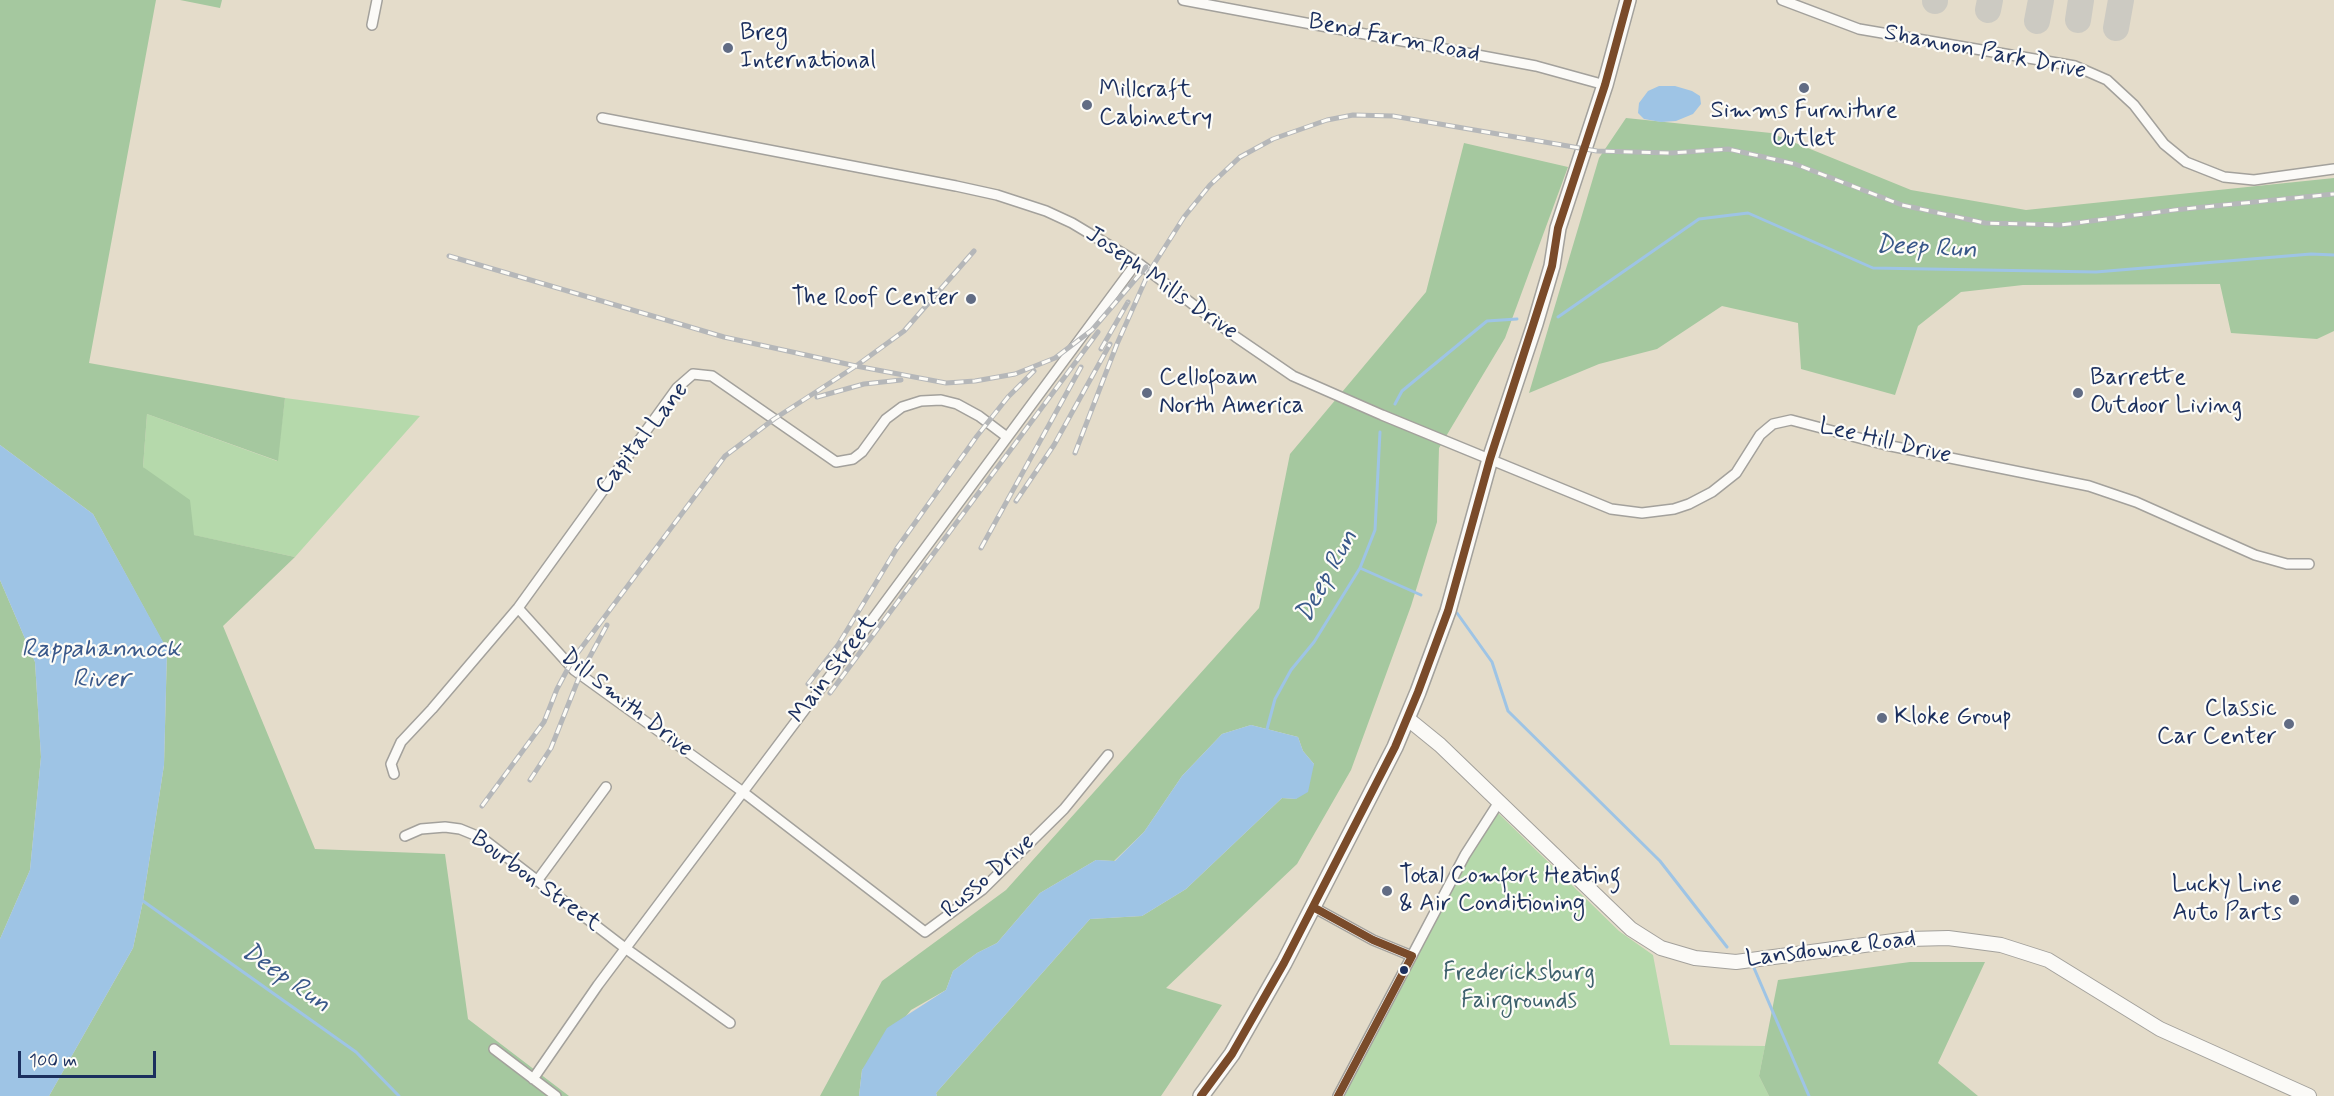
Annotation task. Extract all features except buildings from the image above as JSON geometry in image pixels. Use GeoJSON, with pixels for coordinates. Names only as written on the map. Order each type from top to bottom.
{"type":"FeatureCollection","features":[{"type":"Feature","properties":{"kind":"main road"},"geometry":{"type":"LineString","coordinates":[[1201,1096],[1246,1030],[1313,907],[1408,719],[1448,611],[1490,459],[1552,266],[1558,228],[1605,85],[1628,0]]}},
{"type":"Feature","properties":{"kind":"main road","name":"Lansdowne Road"},"geometry":{"type":"LineString","coordinates":[[1408,719],[1440,745],[1631,928],[1668,951],[1695,958],[1736,962],[1909,939],[1966,939],[2001,945],[2048,960],[2168,1033],[2309,1096]]}},
{"type":"Feature","properties":{"kind":"street"},"geometry":{"type":"LineString","coordinates":[[372,25],[377,0]]}},
{"type":"Feature","properties":{"kind":"street","name":"Bend Farm Road"},"geometry":{"type":"LineString","coordinates":[[1188,0],[1536,66],[1605,85]]}},
{"type":"Feature","properties":{"kind":"street","name":"Shannon Park Drive"},"geometry":{"type":"LineString","coordinates":[[1782,0],[1859,28],[2074,66],[2107,80],[2134,105],[2164,144],[2186,162],[2224,177],[2254,180],[2334,169]]}},
{"type":"Feature","properties":{"kind":"street","name":"Joseph Mills Drive"},"geometry":{"type":"LineString","coordinates":[[602,118],[997,195],[1046,211],[1072,223],[1137,262],[1236,337],[1293,375],[1382,416],[1490,459]]}},
{"type":"Feature","properties":{"kind":"street","name":"Main Street"},"geometry":{"type":"LineString","coordinates":[[533,1079],[625,948],[1137,262]]}},
{"type":"Feature","properties":{"kind":"street","name":"Capital Lane"},"geometry":{"type":"LineString","coordinates":[[394,774],[391,764],[402,742],[518,608],[677,388],[693,374],[712,376],[836,462],[853,459],[862,452],[886,419],[902,407],[921,400],[942,400],[957,404],[979,416],[1007,437]]}},
{"type":"Feature","properties":{"kind":"street","name":"Lee Hill Drive"},"geometry":{"type":"LineString","coordinates":[[1490,459],[1611,509],[1642,513],[1659,512],[1689,504],[1712,492],[1736,473],[1760,435],[1767,429],[1784,421],[1800,421],[1886,445],[2089,486],[2136,502],[2261,557],[2287,564],[2309,564]]}},
{"type":"Feature","properties":{"kind":"street","name":"Dill Smith Drive"},"geometry":{"type":"LineString","coordinates":[[518,608],[574,670],[743,792]]}},
{"type":"Feature","properties":{"kind":"street","name":"Russo Drive"},"geometry":{"type":"LineString","coordinates":[[743,792],[926,932],[982,890],[1064,809],[1108,755]]}},
{"type":"Feature","properties":{"kind":"street"},"geometry":{"type":"LineString","coordinates":[[537,881],[606,787]]}},
{"type":"Feature","properties":{"kind":"street"},"geometry":{"type":"LineString","coordinates":[[1338,1096],[1472,841],[1499,802]]}},
{"type":"Feature","properties":{"kind":"street","name":"Bourbon Street"},"geometry":{"type":"LineString","coordinates":[[405,836],[433,827],[445,827],[470,832],[482,838],[625,948],[730,1023]]}},
{"type":"Feature","properties":{"kind":"street"},"geometry":{"type":"LineString","coordinates":[[1313,907],[1373,940],[1412,956]]}},
{"type":"Feature","properties":{"kind":"street"},"geometry":{"type":"LineString","coordinates":[[494,1049],[556,1096]]}},
{"type":"Feature","properties":{"kind":"green space"},"geometry":{"type":"Polygon","coordinates":[[[0,0],[156,0],[89,363],[285,398],[278,461],[147,414],[143,467],[190,500],[194,535],[295,557],[223,626],[315,849],[445,854],[468,1019],[569,1096],[49,1096],[133,948],[143,901],[164,765],[167,650],[93,514],[0,445],[0,0]]]}},
{"type":"Feature","properties":{"kind":"green space"},"geometry":{"type":"Polygon","coordinates":[[[180,0],[222,0],[220,8],[180,0]]]}},
{"type":"Feature","properties":{"kind":"green space"},"geometry":{"type":"Polygon","coordinates":[[[1626,118],[1771,133],[1911,190],[2026,210],[2334,178],[2334,331],[2317,339],[2231,333],[2220,284],[2023,285],[1961,292],[1918,326],[1895,395],[1801,369],[1798,323],[1722,306],[1657,349],[1599,364],[1529,393],[1599,158],[1626,118]]]}},
{"type":"Feature","properties":{"kind":"green space"},"geometry":{"type":"Polygon","coordinates":[[[1464,143],[1568,167],[1505,338],[1439,448],[1437,522],[1411,606],[1351,770],[1297,864],[1166,988],[1222,1005],[1161,1096],[937,1096],[936,1093],[1090,919],[1142,916],[1186,889],[1282,798],[1296,799],[1314,764],[1303,751],[1298,737],[1251,725],[1222,734],[1182,776],[1144,832],[1114,861],[1096,860],[1040,893],[997,943],[977,953],[953,971],[946,990],[911,1010],[862,1070],[859,1096],[820,1096],[882,981],[1006,890],[1259,608],[1290,454],[1426,292],[1464,143]]]}},
{"type":"Feature","properties":{"kind":"green space"},"geometry":{"type":"Polygon","coordinates":[[[285,398],[420,416],[295,557],[193,535],[143,467],[147,414],[277,461],[285,398]]]}},
{"type":"Feature","properties":{"kind":"green space"},"geometry":{"type":"Polygon","coordinates":[[[0,580],[35,662],[41,757],[30,870],[0,939],[0,580]]]}},
{"type":"Feature","properties":{"kind":"green space","name":"Fredericksburg Fairgrounds"},"geometry":{"type":"Polygon","coordinates":[[[1498,813],[1619,931],[1653,955],[1670,1045],[1765,1046],[1759,1076],[1769,1096],[1338,1096],[1476,834],[1498,813]]]}},
{"type":"Feature","properties":{"kind":"green space"},"geometry":{"type":"Polygon","coordinates":[[[1910,962],[1985,962],[1938,1063],[1978,1096],[1769,1096],[1759,1076],[1778,980],[1910,962]]]}},
{"type":"Feature","properties":{"kind":"water"},"geometry":{"type":"Polygon","coordinates":[[[1659,86],[1675,86],[1692,91],[1700,96],[1701,104],[1693,114],[1676,121],[1661,122],[1644,119],[1638,113],[1639,103],[1648,91],[1659,86]]]}},
{"type":"Feature","properties":{"kind":"water","name":"Rappahannock River"},"geometry":{"type":"Polygon","coordinates":[[[0,445],[93,514],[167,649],[164,765],[143,901],[133,948],[49,1096],[0,1096],[0,939],[30,870],[41,757],[35,662],[0,580],[0,445]]]}},
{"type":"Feature","properties":{"kind":"water"},"geometry":{"type":"Polygon","coordinates":[[[1251,725],[1298,737],[1303,751],[1314,764],[1308,792],[1296,799],[1282,798],[1186,889],[1142,916],[1090,919],[936,1093],[937,1096],[859,1096],[862,1070],[887,1028],[946,990],[953,971],[977,953],[997,943],[1040,893],[1096,860],[1115,861],[1144,832],[1182,776],[1222,734],[1251,725]]]}},
{"type":"Feature","properties":{"kind":"waterway","name":"Deep Run"},"geometry":{"type":"LineString","coordinates":[[1558,317],[1699,219],[1748,213],[1873,268],[2096,272],[2311,254],[2334,255]]}},
{"type":"Feature","properties":{"kind":"waterway","name":"Deep Run"},"geometry":{"type":"LineString","coordinates":[[1395,404],[1402,391],[1487,321],[1517,319]]}},
{"type":"Feature","properties":{"kind":"waterway","name":"Deep Run"},"geometry":{"type":"LineString","coordinates":[[1267,729],[1275,699],[1291,670],[1314,642],[1360,568],[1375,530],[1380,432]]}},
{"type":"Feature","properties":{"kind":"waterway"},"geometry":{"type":"LineString","coordinates":[[1360,568],[1421,595]]}},
{"type":"Feature","properties":{"kind":"waterway"},"geometry":{"type":"LineString","coordinates":[[1457,613],[1492,662],[1508,711],[1660,861],[1727,947]]}},
{"type":"Feature","properties":{"kind":"waterway","name":"Deep Run"},"geometry":{"type":"LineString","coordinates":[[143,901],[356,1052],[399,1096]]}},
{"type":"Feature","properties":{"kind":"waterway"},"geometry":{"type":"LineString","coordinates":[[1754,968],[1809,1096]]}},
{"type":"Feature","properties":{"kind":"taxiway"},"geometry":{"type":"LineString","coordinates":[[1988,10],[1990,0]]}},
{"type":"Feature","properties":{"kind":"taxiway"},"geometry":{"type":"LineString","coordinates":[[2037,21],[2041,0]]}},
{"type":"Feature","properties":{"kind":"taxiway"},"geometry":{"type":"LineString","coordinates":[[2078,20],[2081,0]]}},
{"type":"Feature","properties":{"kind":"taxiway"},"geometry":{"type":"LineString","coordinates":[[2116,28],[2121,0]]}},
{"type":"Feature","properties":{"kind":"railway"},"geometry":{"type":"LineString","coordinates":[[1075,453],[1117,344],[1149,272],[1184,217],[1210,185],[1240,157],[1273,139],[1327,120],[1353,115],[1393,116],[1597,151],[1672,153],[1728,149],[1795,164],[1902,205],[1985,223],[2061,225],[2174,210],[2334,194]]}},
{"type":"Feature","properties":{"kind":"railway"},"geometry":{"type":"LineString","coordinates":[[482,806],[544,722],[557,689],[573,659],[725,456],[774,419],[856,366],[904,331],[974,251]]}},
{"type":"Feature","properties":{"kind":"railway"},"geometry":{"type":"LineString","coordinates":[[449,256],[724,337],[946,383],[1015,374],[1055,358],[1092,330],[1146,267]]}},
{"type":"Feature","properties":{"kind":"railway"},"geometry":{"type":"LineString","coordinates":[[1101,349],[1128,302]]}},
{"type":"Feature","properties":{"kind":"railway"},"geometry":{"type":"LineString","coordinates":[[830,693],[1098,332]]}},
{"type":"Feature","properties":{"kind":"railway"},"geometry":{"type":"LineString","coordinates":[[1016,501],[1054,445],[1110,344]]}},
{"type":"Feature","properties":{"kind":"railway"},"geometry":{"type":"LineString","coordinates":[[981,548],[1081,367]]}},
{"type":"Feature","properties":{"kind":"railway"},"geometry":{"type":"LineString","coordinates":[[808,684],[838,645],[897,548],[977,436],[1008,397],[1034,371]]}},
{"type":"Feature","properties":{"kind":"railway"},"geometry":{"type":"LineString","coordinates":[[817,397],[864,384],[901,380]]}},
{"type":"Feature","properties":{"kind":"railway"},"geometry":{"type":"LineString","coordinates":[[530,780],[551,748],[580,675],[607,625]]}},
{"type":"Feature","properties":{"kind":"transit line"},"geometry":{"type":"LineString","coordinates":[[1201,1096],[1232,1054],[1284,963],[1395,747],[1418,692],[1448,611],[1490,459],[1552,266],[1558,228],[1605,85],[1628,0]]}},
{"type":"Feature","properties":{"kind":"transit line"},"geometry":{"type":"LineString","coordinates":[[1313,907],[1373,940],[1412,956],[1338,1096]]}},
{"type":"Feature","properties":{"kind":"place","name":"Breg International"},"geometry":{"type":"Point","coordinates":[728,48]}},
{"type":"Feature","properties":{"kind":"place","name":"Simms Furniture Outlet"},"geometry":{"type":"Point","coordinates":[1804,88]}},
{"type":"Feature","properties":{"kind":"place","name":"Millcraft Cabinetry"},"geometry":{"type":"Point","coordinates":[1087,105]}},
{"type":"Feature","properties":{"kind":"place","name":"The Roof Center"},"geometry":{"type":"Point","coordinates":[971,299]}},
{"type":"Feature","properties":{"kind":"place","name":"Cellofoam North America"},"geometry":{"type":"Point","coordinates":[1147,393]}},
{"type":"Feature","properties":{"kind":"place","name":"Barrette Outdoor Living"},"geometry":{"type":"Point","coordinates":[2078,393]}},
{"type":"Feature","properties":{"kind":"place","name":"Kloke Group"},"geometry":{"type":"Point","coordinates":[1882,718]}},
{"type":"Feature","properties":{"kind":"place","name":"Classic Car Center"},"geometry":{"type":"Point","coordinates":[2289,724]}},
{"type":"Feature","properties":{"kind":"place","name":"Total Comfort Heating & Air Conditioning"},"geometry":{"type":"Point","coordinates":[1387,891]}},
{"type":"Feature","properties":{"kind":"place","name":"Lucky Line Auto Parts"},"geometry":{"type":"Point","coordinates":[2294,900]}}]}
